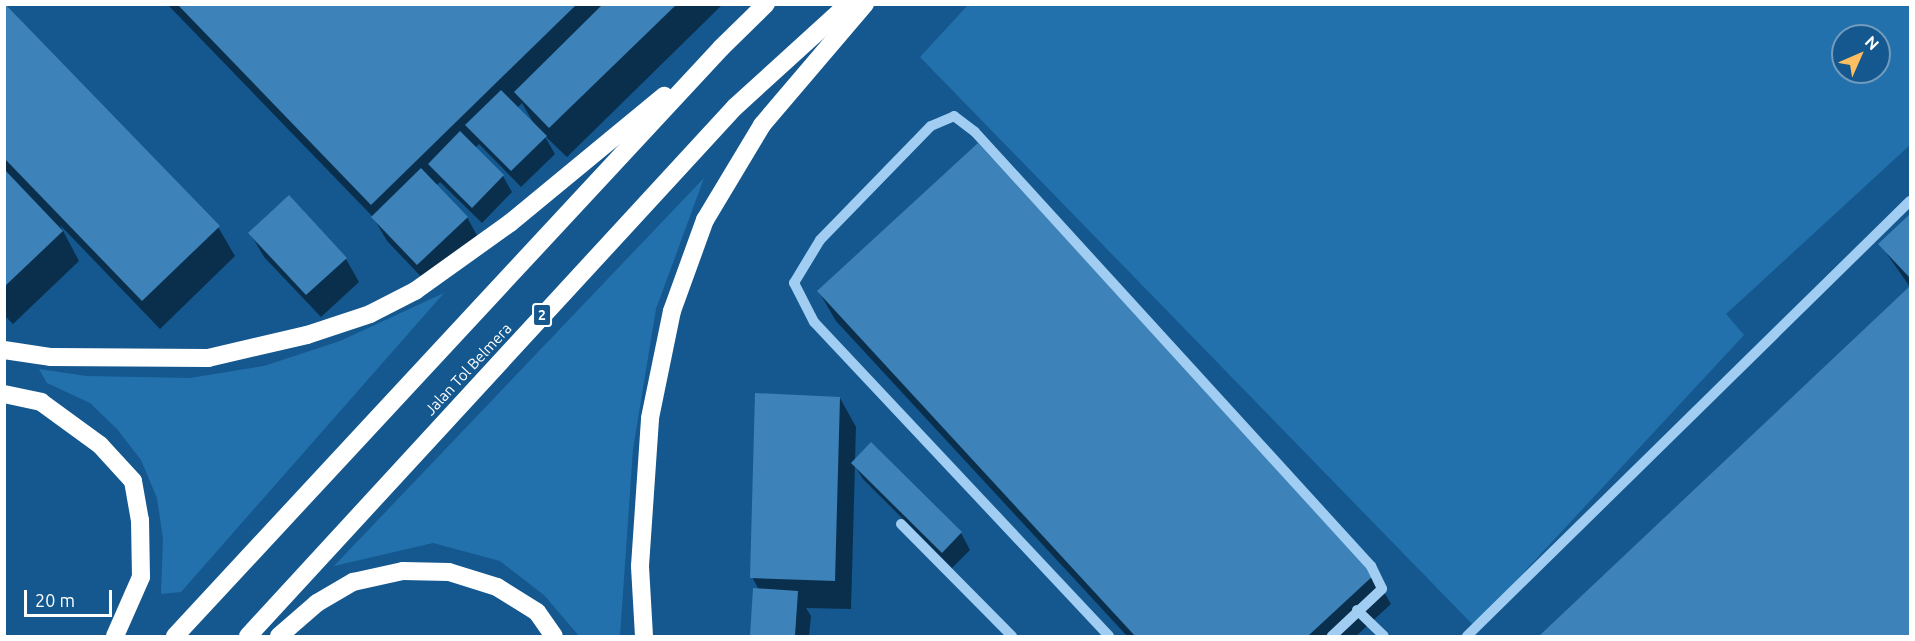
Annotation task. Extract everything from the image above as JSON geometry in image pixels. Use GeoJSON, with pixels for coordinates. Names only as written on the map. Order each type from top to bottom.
{"type":"FeatureCollection","features":[{"type":"Feature","properties":{"kind":"highway"},"geometry":{"type":"LineString","coordinates":[[175,636],[721,48],[766,4]]}},
{"type":"Feature","properties":{"kind":"highway","name":"Jalan Tol Belmera"},"geometry":{"type":"LineString","coordinates":[[248,636],[735,107],[848,4]]}},
{"type":"Feature","properties":{"kind":"highway"},"geometry":{"type":"LineString","coordinates":[[644,636],[640,566],[650,418],[672,310],[705,220],[762,125],[865,4]]}},
{"type":"Feature","properties":{"kind":"highway"},"geometry":{"type":"LineString","coordinates":[[4,350],[94,358],[208,358],[307,335],[370,314],[415,291],[510,223],[721,48]]}},
{"type":"Feature","properties":{"kind":"highway"},"geometry":{"type":"LineString","coordinates":[[4,394],[40,402],[100,445],[133,481],[140,520],[141,577],[115,636]]}},
{"type":"Feature","properties":{"kind":"highway"},"geometry":{"type":"LineString","coordinates":[[279,636],[317,603],[353,582],[403,571],[449,572],[497,587],[537,612],[554,636]]}},
{"type":"Feature","properties":{"kind":"lane"},"geometry":{"type":"LineString","coordinates":[[1109,636],[814,322],[794,283],[820,240],[931,126],[954,116],[975,132],[1371,566],[1382,589],[1357,610],[1332,636]]}},
{"type":"Feature","properties":{"kind":"lane"},"geometry":{"type":"LineString","coordinates":[[1467,636],[1911,201]]}},
{"type":"Feature","properties":{"kind":"lane"},"geometry":{"type":"LineString","coordinates":[[900,524],[1012,636]]}},
{"type":"Feature","properties":{"kind":"lane"},"geometry":{"type":"LineString","coordinates":[[1357,610],[1384,636]]}},
{"type":"Feature","properties":{"kind":"shaded area"},"geometry":{"type":"Polygon","coordinates":[[[968,5],[1910,5],[1910,145],[1726,314],[1744,335],[1474,626],[920,57],[968,5]]]}},
{"type":"Feature","properties":{"kind":"shaded area"},"geometry":{"type":"Polygon","coordinates":[[[704,178],[656,309],[633,449],[620,636],[579,636],[544,595],[500,561],[433,543],[334,566],[704,178]]]}},
{"type":"Feature","properties":{"kind":"shaded area"},"geometry":{"type":"Polygon","coordinates":[[[444,293],[181,592],[161,594],[163,539],[157,498],[141,460],[117,429],[90,403],[47,383],[39,369],[86,376],[190,378],[264,366],[340,341],[444,293]]]}},
{"type":"Feature","properties":{"kind":"building"},"geometry":{"type":"Polygon","coordinates":[[[5,4],[220,226],[142,301],[4,158],[5,4]]]}},
{"type":"Feature","properties":{"kind":"building"},"geometry":{"type":"Polygon","coordinates":[[[177,4],[577,4],[371,205],[177,4]]]}},
{"type":"Feature","properties":{"kind":"building"},"geometry":{"type":"Polygon","coordinates":[[[603,4],[677,4],[549,128],[514,92],[603,4]]]}},
{"type":"Feature","properties":{"kind":"building"},"geometry":{"type":"Polygon","coordinates":[[[501,90],[547,136],[511,171],[465,125],[501,90]]]}},
{"type":"Feature","properties":{"kind":"building"},"geometry":{"type":"Polygon","coordinates":[[[460,131],[504,175],[472,208],[428,164],[460,131]]]}},
{"type":"Feature","properties":{"kind":"building"},"geometry":{"type":"Polygon","coordinates":[[[978,143],[1375,574],[1308,636],[1135,636],[817,291],[978,143]]]}},
{"type":"Feature","properties":{"kind":"building"},"geometry":{"type":"Polygon","coordinates":[[[421,168],[468,217],[417,265],[371,217],[421,168]]]}},
{"type":"Feature","properties":{"kind":"building"},"geometry":{"type":"Polygon","coordinates":[[[4,169],[63,231],[4,287],[4,169]]]}},
{"type":"Feature","properties":{"kind":"building"},"geometry":{"type":"Polygon","coordinates":[[[289,195],[347,258],[306,295],[248,233],[289,195]]]}},
{"type":"Feature","properties":{"kind":"building"},"geometry":{"type":"Polygon","coordinates":[[[1910,214],[1910,278],[1878,244],[1910,214]]]}},
{"type":"Feature","properties":{"kind":"building"},"geometry":{"type":"Polygon","coordinates":[[[1910,286],[1910,636],[1539,636],[1910,286]]]}},
{"type":"Feature","properties":{"kind":"building"},"geometry":{"type":"Polygon","coordinates":[[[755,393],[840,397],[835,581],[750,578],[755,393]]]}},
{"type":"Feature","properties":{"kind":"building"},"geometry":{"type":"Polygon","coordinates":[[[871,442],[962,532],[942,553],[851,463],[871,442]]]}},
{"type":"Feature","properties":{"kind":"building"},"geometry":{"type":"Polygon","coordinates":[[[753,588],[798,591],[795,636],[750,636],[753,588]]]}}]}
